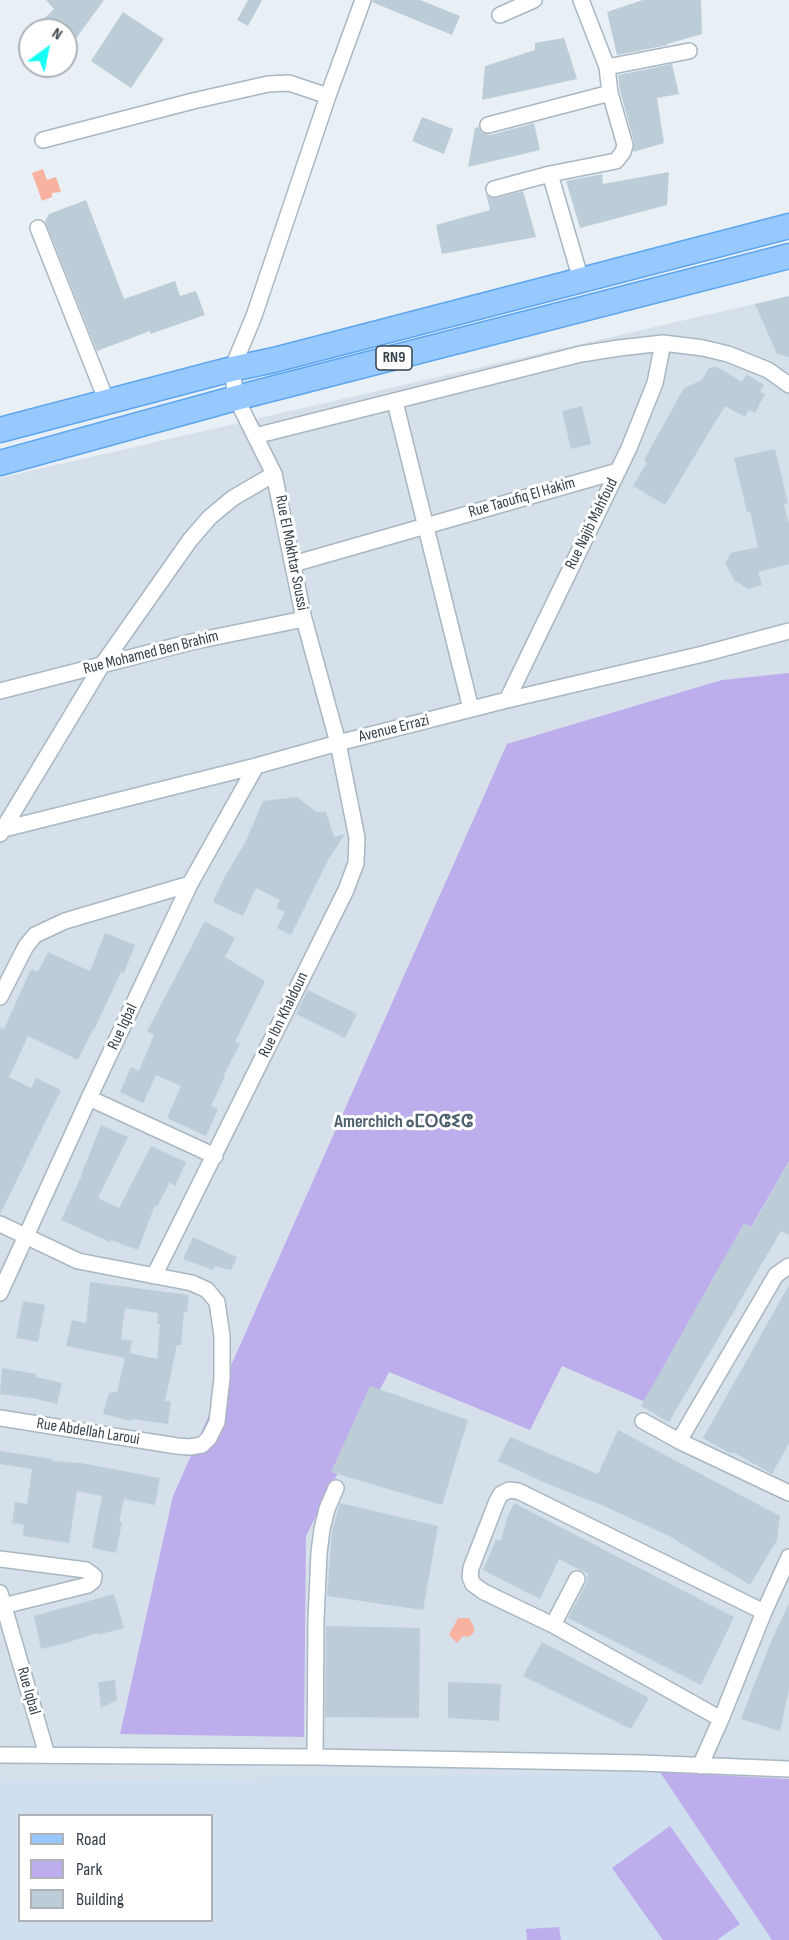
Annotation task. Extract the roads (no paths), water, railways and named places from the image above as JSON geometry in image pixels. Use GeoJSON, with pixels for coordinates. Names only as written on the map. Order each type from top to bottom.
{"type":"FeatureCollection","features":[{"type":"Feature","properties":{"kind":"main road","name":"RN9"},"geometry":{"type":"LineString","coordinates":[[0,430],[789,226]]}},
{"type":"Feature","properties":{"kind":"main road","name":"RN9"},"geometry":{"type":"LineString","coordinates":[[0,463],[236,398],[789,256]]}},
{"type":"Feature","properties":{"kind":"street"},"geometry":{"type":"LineString","coordinates":[[232,369],[254,316],[363,0]]}},
{"type":"Feature","properties":{"kind":"street"},"geometry":{"type":"LineString","coordinates":[[500,15],[534,0]]}},
{"type":"Feature","properties":{"kind":"street"},"geometry":{"type":"LineString","coordinates":[[494,189],[550,174],[616,161],[623,152],[625,145],[610,93],[607,67],[581,0]]}},
{"type":"Feature","properties":{"kind":"street"},"geometry":{"type":"LineString","coordinates":[[607,67],[689,51]]}},
{"type":"Feature","properties":{"kind":"street"},"geometry":{"type":"LineString","coordinates":[[43,141],[193,100],[268,84],[289,83],[328,96]]}},
{"type":"Feature","properties":{"kind":"street"},"geometry":{"type":"LineString","coordinates":[[488,125],[610,93]]}},
{"type":"Feature","properties":{"kind":"street"},"geometry":{"type":"LineString","coordinates":[[550,174],[581,280]]}},
{"type":"Feature","properties":{"kind":"street"},"geometry":{"type":"LineString","coordinates":[[38,228],[107,402]]}},
{"type":"Feature","properties":{"kind":"street"},"geometry":{"type":"LineString","coordinates":[[255,436],[581,354],[663,343],[728,354],[768,370],[789,385]]}},
{"type":"Feature","properties":{"kind":"street","name":"Rue Najib Mahfoud"},"geometry":{"type":"LineString","coordinates":[[507,700],[649,402],[660,367],[663,343]]}},
{"type":"Feature","properties":{"kind":"street","name":"Rue El Mokhtar Soussi"},"geometry":{"type":"LineString","coordinates":[[232,369],[236,398],[274,474],[304,619],[338,743]]}},
{"type":"Feature","properties":{"kind":"street"},"geometry":{"type":"LineString","coordinates":[[395,402],[471,709]]}},
{"type":"Feature","properties":{"kind":"street","name":"Rue Taoufiq El Hakim"},"geometry":{"type":"LineString","coordinates":[[293,564],[618,471]]}},
{"type":"Feature","properties":{"kind":"street"},"geometry":{"type":"LineString","coordinates":[[1,831],[102,665],[158,583],[197,532],[210,517],[233,498],[274,474]]}},
{"type":"Feature","properties":{"kind":"street","name":"Rue Mohamed Ben Brahim"},"geometry":{"type":"LineString","coordinates":[[0,691],[191,642],[304,619]]}},
{"type":"Feature","properties":{"kind":"street","name":"Avenue Errazi"},"geometry":{"type":"LineString","coordinates":[[1,831],[471,709],[703,654],[789,631]]}},
{"type":"Feature","properties":{"kind":"street","name":"Rue Ibn Khaldoun"},"geometry":{"type":"LineString","coordinates":[[154,1276],[346,890],[356,863],[357,838],[338,743]]}},
{"type":"Feature","properties":{"kind":"street","name":"Rue Iqbal"},"geometry":{"type":"LineString","coordinates":[[2,1285],[190,884],[256,766]]}},
{"type":"Feature","properties":{"kind":"street"},"geometry":{"type":"LineString","coordinates":[[0,998],[26,946],[35,935],[65,921],[190,884]]}},
{"type":"Feature","properties":{"kind":"street"},"geometry":{"type":"LineString","coordinates":[[89,1098],[215,1156]]}},
{"type":"Feature","properties":{"kind":"street"},"geometry":{"type":"LineString","coordinates":[[0,1224],[78,1261],[154,1276]]}},
{"type":"Feature","properties":{"kind":"street"},"geometry":{"type":"LineString","coordinates":[[679,1441],[777,1275],[789,1266]]}},
{"type":"Feature","properties":{"kind":"street","name":"Rue Abdellah Laroui"},"geometry":{"type":"LineString","coordinates":[[0,1418],[177,1446],[202,1445],[209,1438],[217,1422],[222,1378],[222,1336],[217,1302],[207,1290],[192,1283],[154,1276]]}},
{"type":"Feature","properties":{"kind":"street"},"geometry":{"type":"LineString","coordinates":[[643,1421],[679,1441],[789,1493]]}},
{"type":"Feature","properties":{"kind":"street"},"geometry":{"type":"LineString","coordinates":[[315,1757],[319,1553],[321,1528],[336,1488]]}},
{"type":"Feature","properties":{"kind":"street"},"geometry":{"type":"LineString","coordinates":[[722,1719],[553,1625],[484,1592],[473,1584],[471,1568],[497,1501],[501,1494],[509,1490],[518,1491],[764,1612]]}},
{"type":"Feature","properties":{"kind":"street"},"geometry":{"type":"LineString","coordinates":[[700,1766],[722,1719],[764,1612],[789,1557]]}},
{"type":"Feature","properties":{"kind":"street"},"geometry":{"type":"LineString","coordinates":[[0,1559],[86,1570],[94,1576],[93,1581],[88,1585],[1,1599]]}},
{"type":"Feature","properties":{"kind":"street"},"geometry":{"type":"LineString","coordinates":[[553,1625],[577,1579]]}},
{"type":"Feature","properties":{"kind":"street","name":"Rue Iqbal"},"geometry":{"type":"LineString","coordinates":[[1,1599],[47,1755]]}},
{"type":"Feature","properties":{"kind":"street"},"geometry":{"type":"LineString","coordinates":[[0,1755],[315,1757],[641,1763],[789,1769]]}},
{"type":"Feature","properties":{"kind":"district","name":"Amerchich ⴰⵎⵔⵛⵉⵛ"},"geometry":{"type":"Point","coordinates":[404,1122]}}]}
